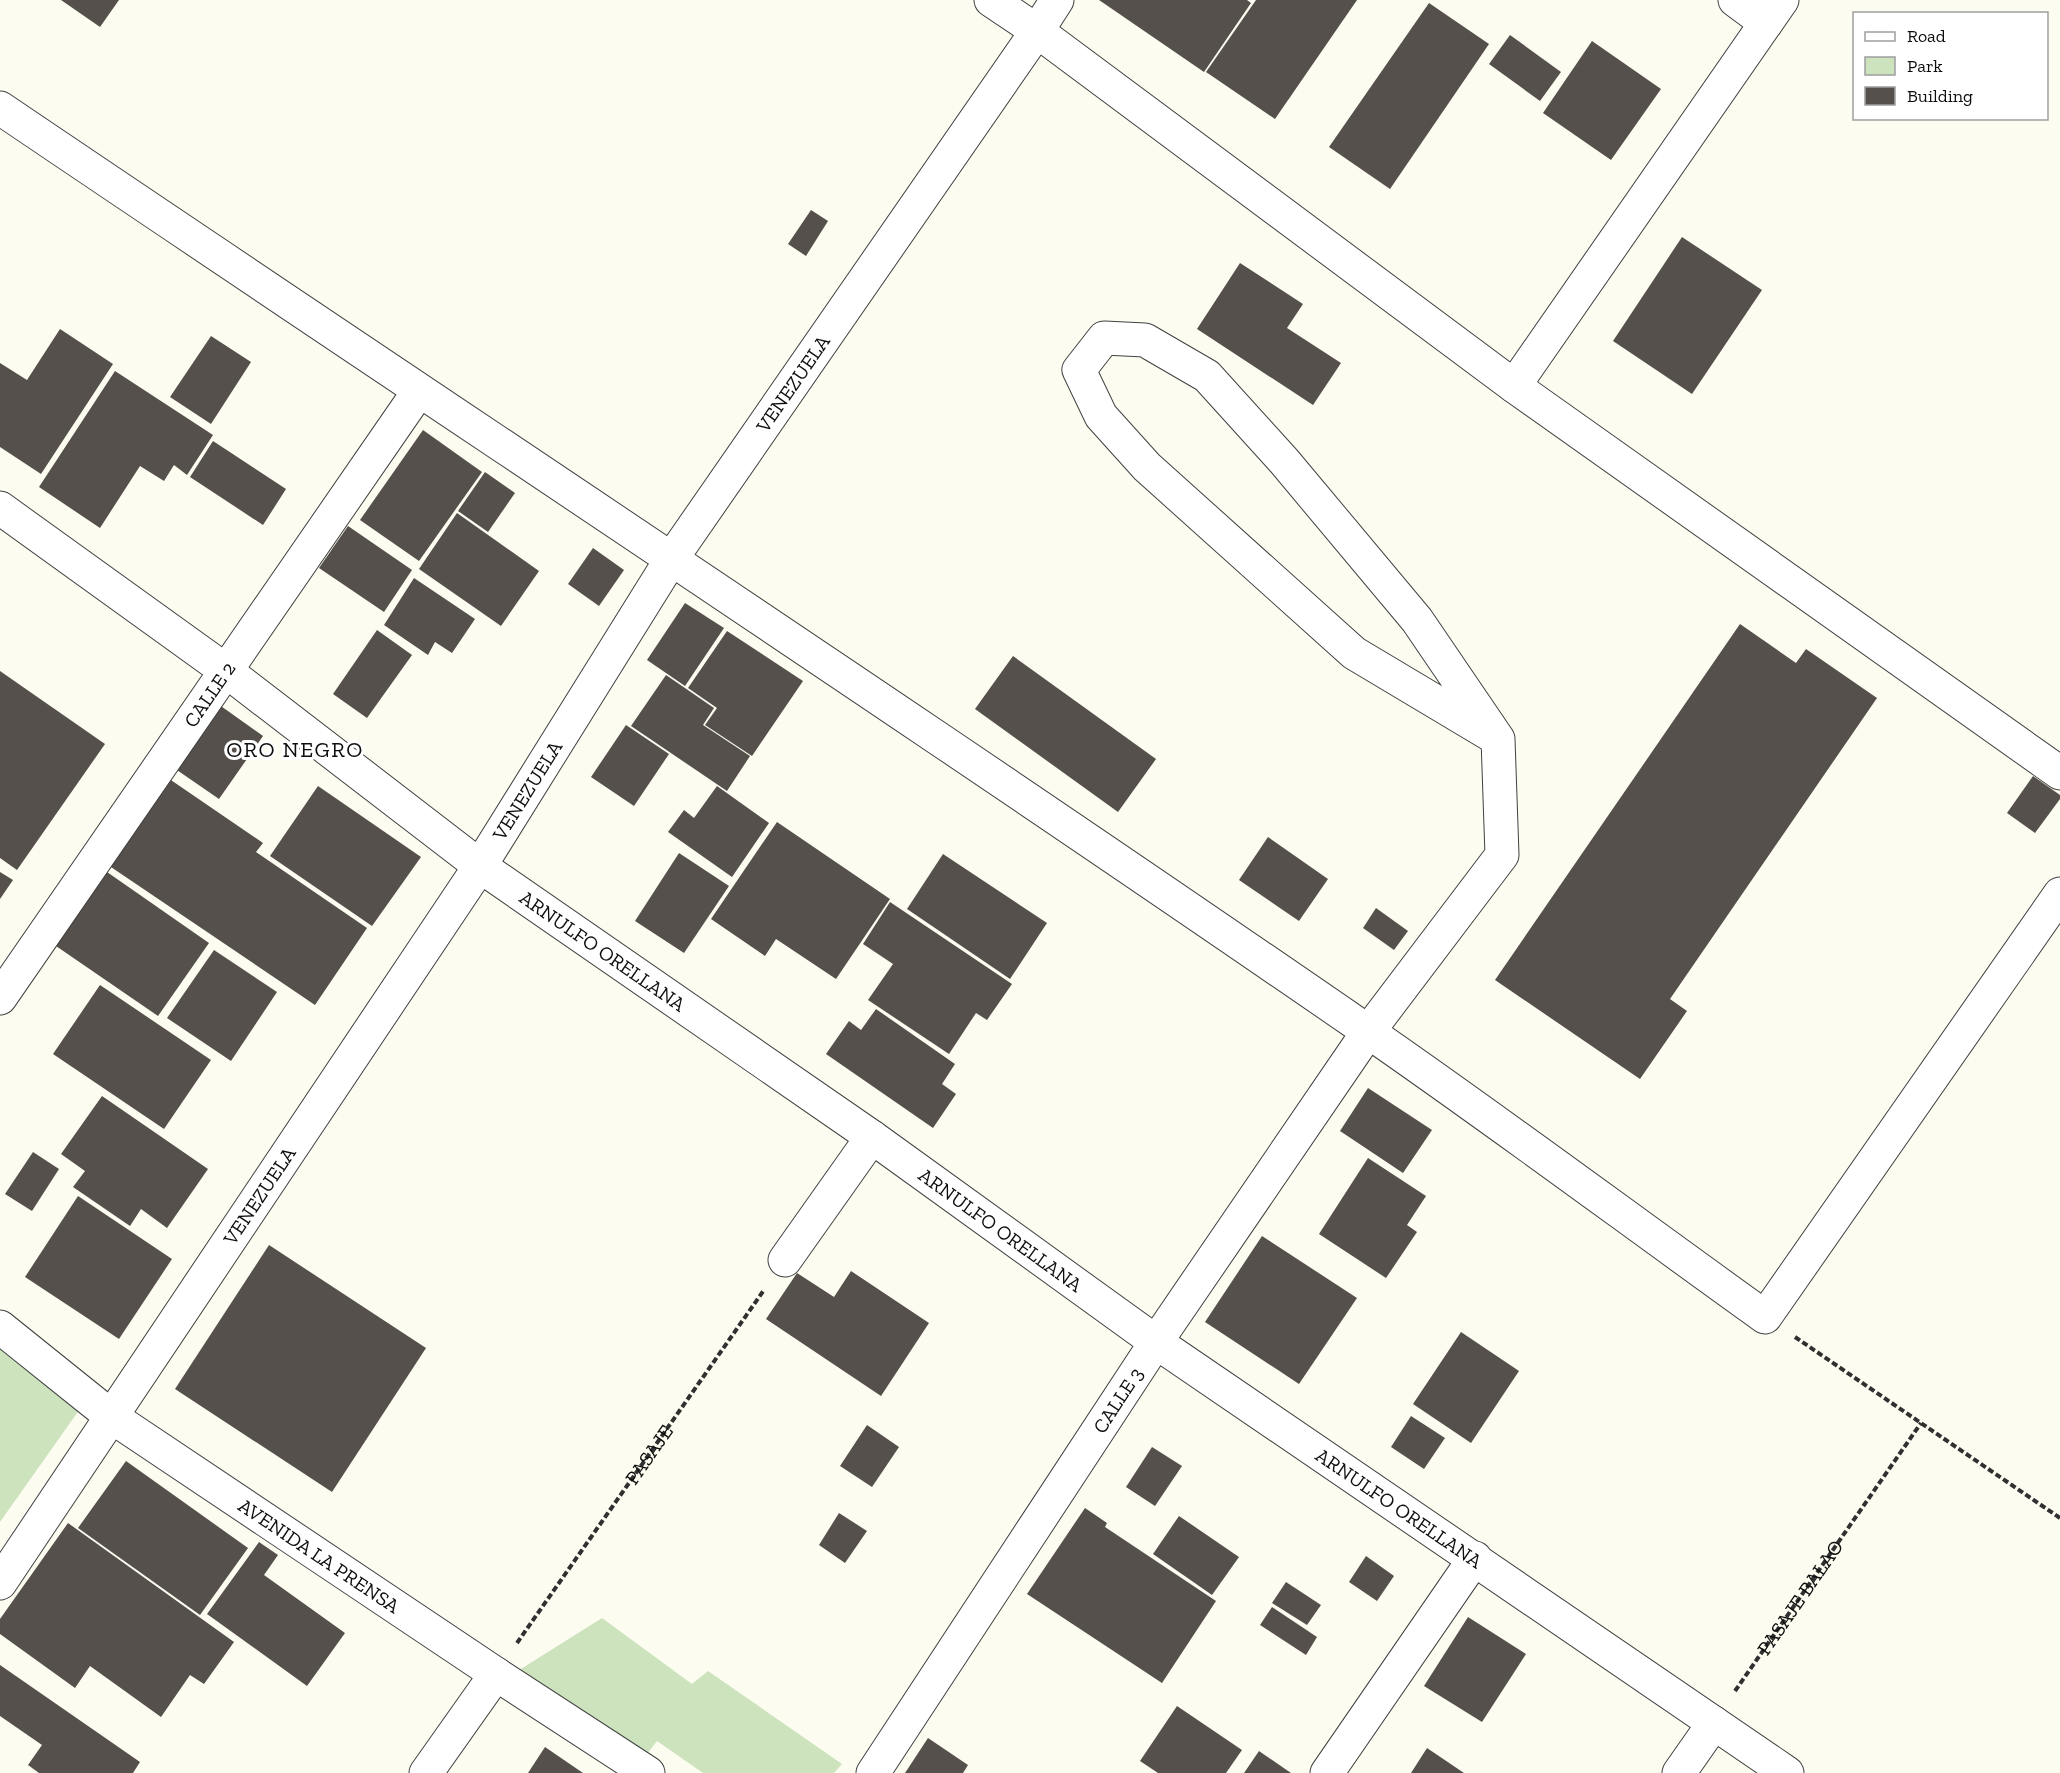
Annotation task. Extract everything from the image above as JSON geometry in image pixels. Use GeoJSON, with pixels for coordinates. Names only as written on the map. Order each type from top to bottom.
{"type":"FeatureCollection","features":[{"type":"Feature","properties":{"kind":"street"},"geometry":{"type":"LineString","coordinates":[[991,0],[1037,31],[1515,386],[2060,773]]}},
{"type":"Feature","properties":{"kind":"street","name":"VENEZUELA"},"geometry":{"type":"LineString","coordinates":[[0,1583],[480,866],[672,558],[1057,0]]}},
{"type":"Feature","properties":{"kind":"street"},"geometry":{"type":"LineString","coordinates":[[1515,386],[1774,12],[1735,0]]}},
{"type":"Feature","properties":{"kind":"street"},"geometry":{"type":"LineString","coordinates":[[0,108],[419,391],[672,558],[1368,1032],[1765,1317],[2060,894]]}},
{"type":"Feature","properties":{"kind":"street"},"geometry":{"type":"LineString","coordinates":[[1104,338],[1145,340],[1207,376],[1284,461],[1417,621],[1498,739],[1354,653],[1148,467],[1101,416],[1079,370],[1104,338]]}},
{"type":"Feature","properties":{"kind":"street","name":"CALLE 2"},"geometry":{"type":"LineString","coordinates":[[0,998],[419,391]]}},
{"type":"Feature","properties":{"kind":"street","name":"ARNULFO ORELLANA"},"geometry":{"type":"LineString","coordinates":[[0,508],[225,670],[480,866],[872,1137],[1156,1342],[1787,1773]]}},
{"type":"Feature","properties":{"kind":"street","name":"CALLE 3"},"geometry":{"type":"LineString","coordinates":[[873,1773],[1156,1342],[1368,1032],[1502,855],[1498,739]]}},
{"type":"Feature","properties":{"kind":"street"},"geometry":{"type":"LineString","coordinates":[[785,1260],[872,1137]]}},
{"type":"Feature","properties":{"kind":"street","name":"AVENIDA LA PRENSA"},"geometry":{"type":"LineString","coordinates":[[0,1327],[112,1417],[648,1773]]}},
{"type":"Feature","properties":{"kind":"street"},"geometry":{"type":"LineString","coordinates":[[1327,1773],[1475,1558]]}},
{"type":"Feature","properties":{"kind":"street"},"geometry":{"type":"LineString","coordinates":[[426,1773],[496,1674]]}},
{"type":"Feature","properties":{"kind":"street"},"geometry":{"type":"LineString","coordinates":[[1679,1773],[1714,1723]]}},
{"type":"Feature","properties":{"kind":"path","name":"PASAJE"},"geometry":{"type":"LineString","coordinates":[[496,1674],[785,1260]]}},
{"type":"Feature","properties":{"kind":"path"},"geometry":{"type":"LineString","coordinates":[[1765,1317],[2060,1518]]}},
{"type":"Feature","properties":{"kind":"path","name":"PASAJE BALAO"},"geometry":{"type":"LineString","coordinates":[[1714,1723],[1921,1423]]}},
{"type":"Feature","properties":{"kind":"green space"},"geometry":{"type":"Polygon","coordinates":[[[0,1348],[82,1406],[0,1522],[0,1348]]]}},
{"type":"Feature","properties":{"kind":"green space"},"geometry":{"type":"Polygon","coordinates":[[[602,1618],[692,1684],[708,1671],[842,1764],[834,1773],[703,1773],[657,1741],[643,1759],[516,1672],[602,1618]]]}},
{"type":"Feature","properties":{"kind":"building"},"geometry":{"type":"Polygon","coordinates":[[[61,0],[119,0],[100,27],[61,0]]]}},
{"type":"Feature","properties":{"kind":"building"},"geometry":{"type":"Polygon","coordinates":[[[1099,0],[1247,0],[1251,3],[1204,72],[1099,0]]]}},
{"type":"Feature","properties":{"kind":"building"},"geometry":{"type":"Polygon","coordinates":[[[1256,0],[1357,0],[1275,119],[1206,72],[1256,0]]]}},
{"type":"Feature","properties":{"kind":"building"},"geometry":{"type":"Polygon","coordinates":[[[1429,3],[1489,44],[1390,189],[1329,147],[1429,3]]]}},
{"type":"Feature","properties":{"kind":"building"},"geometry":{"type":"Polygon","coordinates":[[[1510,35],[1561,72],[1540,101],[1489,64],[1510,35]]]}},
{"type":"Feature","properties":{"kind":"building"},"geometry":{"type":"Polygon","coordinates":[[[1592,41],[1661,89],[1611,160],[1543,113],[1592,41]]]}},
{"type":"Feature","properties":{"kind":"building"},"geometry":{"type":"Polygon","coordinates":[[[811,210],[828,221],[806,256],[788,244],[811,210]]]}},
{"type":"Feature","properties":{"kind":"building"},"geometry":{"type":"Polygon","coordinates":[[[1682,237],[1762,290],[1692,394],[1613,341],[1682,237]]]}},
{"type":"Feature","properties":{"kind":"building"},"geometry":{"type":"Polygon","coordinates":[[[1240,263],[1303,304],[1287,328],[1341,363],[1313,405],[1197,329],[1240,263]]]}},
{"type":"Feature","properties":{"kind":"building"},"geometry":{"type":"Polygon","coordinates":[[[60,329],[113,364],[41,474],[0,447],[0,363],[27,380],[60,329]]]}},
{"type":"Feature","properties":{"kind":"building"},"geometry":{"type":"Polygon","coordinates":[[[211,336],[251,362],[211,424],[170,397],[211,336]]]}},
{"type":"Feature","properties":{"kind":"building"},"geometry":{"type":"Polygon","coordinates":[[[115,371],[213,435],[187,475],[174,465],[164,481],[140,466],[100,528],[39,487],[115,371]]]}},
{"type":"Feature","properties":{"kind":"building"},"geometry":{"type":"Polygon","coordinates":[[[423,430],[482,472],[419,561],[360,520],[423,430]]]}},
{"type":"Feature","properties":{"kind":"building"},"geometry":{"type":"Polygon","coordinates":[[[213,441],[286,489],[263,525],[190,477],[213,441]]]}},
{"type":"Feature","properties":{"kind":"building"},"geometry":{"type":"Polygon","coordinates":[[[485,472],[515,493],[488,532],[458,511],[485,472]]]}},
{"type":"Feature","properties":{"kind":"building"},"geometry":{"type":"Polygon","coordinates":[[[457,513],[539,571],[501,626],[419,569],[457,513]]]}},
{"type":"Feature","properties":{"kind":"building"},"geometry":{"type":"Polygon","coordinates":[[[348,526],[412,570],[384,612],[319,568],[348,526]]]}},
{"type":"Feature","properties":{"kind":"building"},"geometry":{"type":"Polygon","coordinates":[[[593,548],[624,570],[599,606],[568,584],[593,548]]]}},
{"type":"Feature","properties":{"kind":"building"},"geometry":{"type":"Polygon","coordinates":[[[414,578],[475,619],[452,653],[435,642],[428,655],[384,625],[414,578]]]}},
{"type":"Feature","properties":{"kind":"building"},"geometry":{"type":"Polygon","coordinates":[[[685,603],[724,628],[685,686],[647,660],[685,603]]]}},
{"type":"Feature","properties":{"kind":"building"},"geometry":{"type":"Polygon","coordinates":[[[1740,624],[1796,663],[1806,649],[1877,698],[1670,999],[1687,1011],[1640,1079],[1495,980],[1740,624]]]}},
{"type":"Feature","properties":{"kind":"building"},"geometry":{"type":"Polygon","coordinates":[[[377,630],[412,655],[367,718],[333,694],[377,630]]]}},
{"type":"Feature","properties":{"kind":"building"},"geometry":{"type":"Polygon","coordinates":[[[727,631],[803,681],[752,756],[705,725],[717,708],[688,688],[727,631]]]}},
{"type":"Feature","properties":{"kind":"building"},"geometry":{"type":"Polygon","coordinates":[[[1013,656],[1156,759],[1118,812],[975,709],[1013,656]]]}},
{"type":"Feature","properties":{"kind":"building"},"geometry":{"type":"Polygon","coordinates":[[[0,671],[105,744],[17,870],[0,858],[0,671]]]}},
{"type":"Feature","properties":{"kind":"building"},"geometry":{"type":"Polygon","coordinates":[[[666,675],[714,708],[703,725],[750,756],[727,791],[631,726],[666,675]]]}},
{"type":"Feature","properties":{"kind":"building"},"geometry":{"type":"Polygon","coordinates":[[[218,704],[263,736],[219,799],[174,768],[218,704]]]}},
{"type":"Feature","properties":{"kind":"building"},"geometry":{"type":"Polygon","coordinates":[[[626,725],[669,754],[634,806],[591,777],[626,725]]]}},
{"type":"Feature","properties":{"kind":"building"},"geometry":{"type":"Polygon","coordinates":[[[165,776],[263,843],[256,852],[367,928],[315,1005],[105,863],[165,776]]]}},
{"type":"Feature","properties":{"kind":"building"},"geometry":{"type":"Polygon","coordinates":[[[2033,776],[2060,795],[2060,799],[2035,833],[2007,813],[2033,776]]]}},
{"type":"Feature","properties":{"kind":"building"},"geometry":{"type":"Polygon","coordinates":[[[318,786],[421,857],[372,926],[270,856],[318,786]]]}},
{"type":"Feature","properties":{"kind":"building"},"geometry":{"type":"Polygon","coordinates":[[[717,786],[769,823],[732,877],[668,832],[684,810],[694,818],[717,786]]]}},
{"type":"Feature","properties":{"kind":"building"},"geometry":{"type":"Polygon","coordinates":[[[777,822],[890,899],[836,979],[776,939],[765,956],[711,919],[777,822]]]}},
{"type":"Feature","properties":{"kind":"building"},"geometry":{"type":"Polygon","coordinates":[[[1268,837],[1328,879],[1299,921],[1239,880],[1268,837]]]}},
{"type":"Feature","properties":{"kind":"building"},"geometry":{"type":"Polygon","coordinates":[[[679,853],[729,886],[684,953],[635,921],[679,853]]]}},
{"type":"Feature","properties":{"kind":"building"},"geometry":{"type":"Polygon","coordinates":[[[943,854],[1047,923],[1010,979],[907,909],[943,854]]]}},
{"type":"Feature","properties":{"kind":"building"},"geometry":{"type":"Polygon","coordinates":[[[0,872],[13,880],[0,899],[0,872]]]}},
{"type":"Feature","properties":{"kind":"building"},"geometry":{"type":"Polygon","coordinates":[[[107,872],[209,943],[158,1016],[56,946],[107,872]]]}},
{"type":"Feature","properties":{"kind":"building"},"geometry":{"type":"Polygon","coordinates":[[[890,902],[1012,984],[987,1020],[976,1013],[949,1054],[868,1000],[893,964],[863,944],[890,902]]]}},
{"type":"Feature","properties":{"kind":"building"},"geometry":{"type":"Polygon","coordinates":[[[1376,908],[1408,931],[1394,950],[1363,928],[1376,908]]]}},
{"type":"Feature","properties":{"kind":"building"},"geometry":{"type":"Polygon","coordinates":[[[214,950],[277,992],[231,1061],[167,1018],[214,950]]]}},
{"type":"Feature","properties":{"kind":"building"},"geometry":{"type":"Polygon","coordinates":[[[100,985],[211,1060],[164,1129],[53,1054],[100,985]]]}},
{"type":"Feature","properties":{"kind":"building"},"geometry":{"type":"Polygon","coordinates":[[[876,1009],[955,1064],[942,1084],[956,1094],[933,1128],[826,1054],[849,1021],[861,1030],[876,1009]]]}},
{"type":"Feature","properties":{"kind":"building"},"geometry":{"type":"Polygon","coordinates":[[[1368,1088],[1432,1130],[1403,1173],[1340,1131],[1368,1088]]]}},
{"type":"Feature","properties":{"kind":"building"},"geometry":{"type":"Polygon","coordinates":[[[102,1096],[208,1169],[167,1228],[141,1209],[130,1226],[73,1187],[85,1171],[61,1154],[102,1096]]]}},
{"type":"Feature","properties":{"kind":"building"},"geometry":{"type":"Polygon","coordinates":[[[33,1152],[59,1169],[32,1211],[5,1194],[33,1152]]]}},
{"type":"Feature","properties":{"kind":"building"},"geometry":{"type":"Polygon","coordinates":[[[1368,1158],[1426,1196],[1407,1225],[1417,1232],[1386,1278],[1319,1234],[1368,1158]]]}},
{"type":"Feature","properties":{"kind":"building"},"geometry":{"type":"Polygon","coordinates":[[[78,1196],[172,1259],[119,1339],[25,1277],[78,1196]]]}},
{"type":"Feature","properties":{"kind":"building"},"geometry":{"type":"Polygon","coordinates":[[[1262,1236],[1357,1298],[1299,1384],[1205,1322],[1262,1236]]]}},
{"type":"Feature","properties":{"kind":"building"},"geometry":{"type":"Polygon","coordinates":[[[269,1245],[426,1348],[332,1492],[175,1389],[269,1245]]]}},
{"type":"Feature","properties":{"kind":"building"},"geometry":{"type":"Polygon","coordinates":[[[851,1271],[929,1323],[881,1396],[766,1319],[797,1273],[834,1297],[851,1271]]]}},
{"type":"Feature","properties":{"kind":"building"},"geometry":{"type":"Polygon","coordinates":[[[1461,1332],[1519,1371],[1471,1443],[1413,1404],[1461,1332]]]}},
{"type":"Feature","properties":{"kind":"building"},"geometry":{"type":"Polygon","coordinates":[[[1411,1416],[1445,1438],[1424,1469],[1391,1447],[1411,1416]]]}},
{"type":"Feature","properties":{"kind":"building"},"geometry":{"type":"Polygon","coordinates":[[[867,1425],[899,1447],[872,1487],[840,1466],[867,1425]]]}},
{"type":"Feature","properties":{"kind":"building"},"geometry":{"type":"Polygon","coordinates":[[[1152,1447],[1182,1466],[1155,1506],[1126,1487],[1152,1447]]]}},
{"type":"Feature","properties":{"kind":"building"},"geometry":{"type":"Polygon","coordinates":[[[126,1461],[248,1548],[200,1615],[78,1528],[126,1461]]]}},
{"type":"Feature","properties":{"kind":"building"},"geometry":{"type":"Polygon","coordinates":[[[1085,1508],[1107,1523],[1105,1527],[1216,1601],[1162,1683],[1027,1594],[1085,1508]]]}},
{"type":"Feature","properties":{"kind":"building"},"geometry":{"type":"Polygon","coordinates":[[[839,1513],[867,1531],[845,1563],[819,1545],[839,1513]]]}},
{"type":"Feature","properties":{"kind":"building"},"geometry":{"type":"Polygon","coordinates":[[[1179,1516],[1239,1557],[1212,1595],[1153,1554],[1179,1516]]]}},
{"type":"Feature","properties":{"kind":"building"},"geometry":{"type":"Polygon","coordinates":[[[68,1523],[234,1642],[204,1684],[190,1675],[161,1717],[90,1666],[75,1688],[0,1634],[0,1619],[68,1523]]]}},
{"type":"Feature","properties":{"kind":"building"},"geometry":{"type":"Polygon","coordinates":[[[259,1542],[278,1555],[264,1575],[345,1633],[307,1686],[207,1614],[259,1542]]]}},
{"type":"Feature","properties":{"kind":"building"},"geometry":{"type":"Polygon","coordinates":[[[1366,1556],[1394,1576],[1377,1601],[1349,1582],[1366,1556]]]}},
{"type":"Feature","properties":{"kind":"building"},"geometry":{"type":"Polygon","coordinates":[[[1286,1582],[1321,1605],[1307,1625],[1272,1603],[1286,1582]]]}},
{"type":"Feature","properties":{"kind":"building"},"geometry":{"type":"Polygon","coordinates":[[[1272,1607],[1317,1637],[1306,1655],[1260,1625],[1272,1607]]]}},
{"type":"Feature","properties":{"kind":"building"},"geometry":{"type":"Polygon","coordinates":[[[1468,1617],[1526,1654],[1482,1722],[1424,1686],[1468,1617]]]}},
{"type":"Feature","properties":{"kind":"building"},"geometry":{"type":"Polygon","coordinates":[[[0,1665],[140,1762],[133,1773],[39,1773],[28,1765],[42,1745],[0,1716],[0,1665]]]}},
{"type":"Feature","properties":{"kind":"building"},"geometry":{"type":"Polygon","coordinates":[[[1177,1706],[1242,1750],[1226,1773],[1158,1773],[1140,1761],[1177,1706]]]}},
{"type":"Feature","properties":{"kind":"building"},"geometry":{"type":"Polygon","coordinates":[[[928,1738],[968,1765],[963,1773],[905,1773],[928,1738]]]}},
{"type":"Feature","properties":{"kind":"building"},"geometry":{"type":"Polygon","coordinates":[[[545,1747],[583,1773],[528,1773],[545,1747]]]}},
{"type":"Feature","properties":{"kind":"building"},"geometry":{"type":"Polygon","coordinates":[[[1427,1748],[1464,1773],[1411,1773],[1427,1748]]]}},
{"type":"Feature","properties":{"kind":"building"},"geometry":{"type":"Polygon","coordinates":[[[1259,1751],[1291,1773],[1244,1773],[1259,1751]]]}},
{"type":"Feature","properties":{"kind":"district","name":"ORO NEGRO"},"geometry":{"type":"Point","coordinates":[295,749]}}]}
